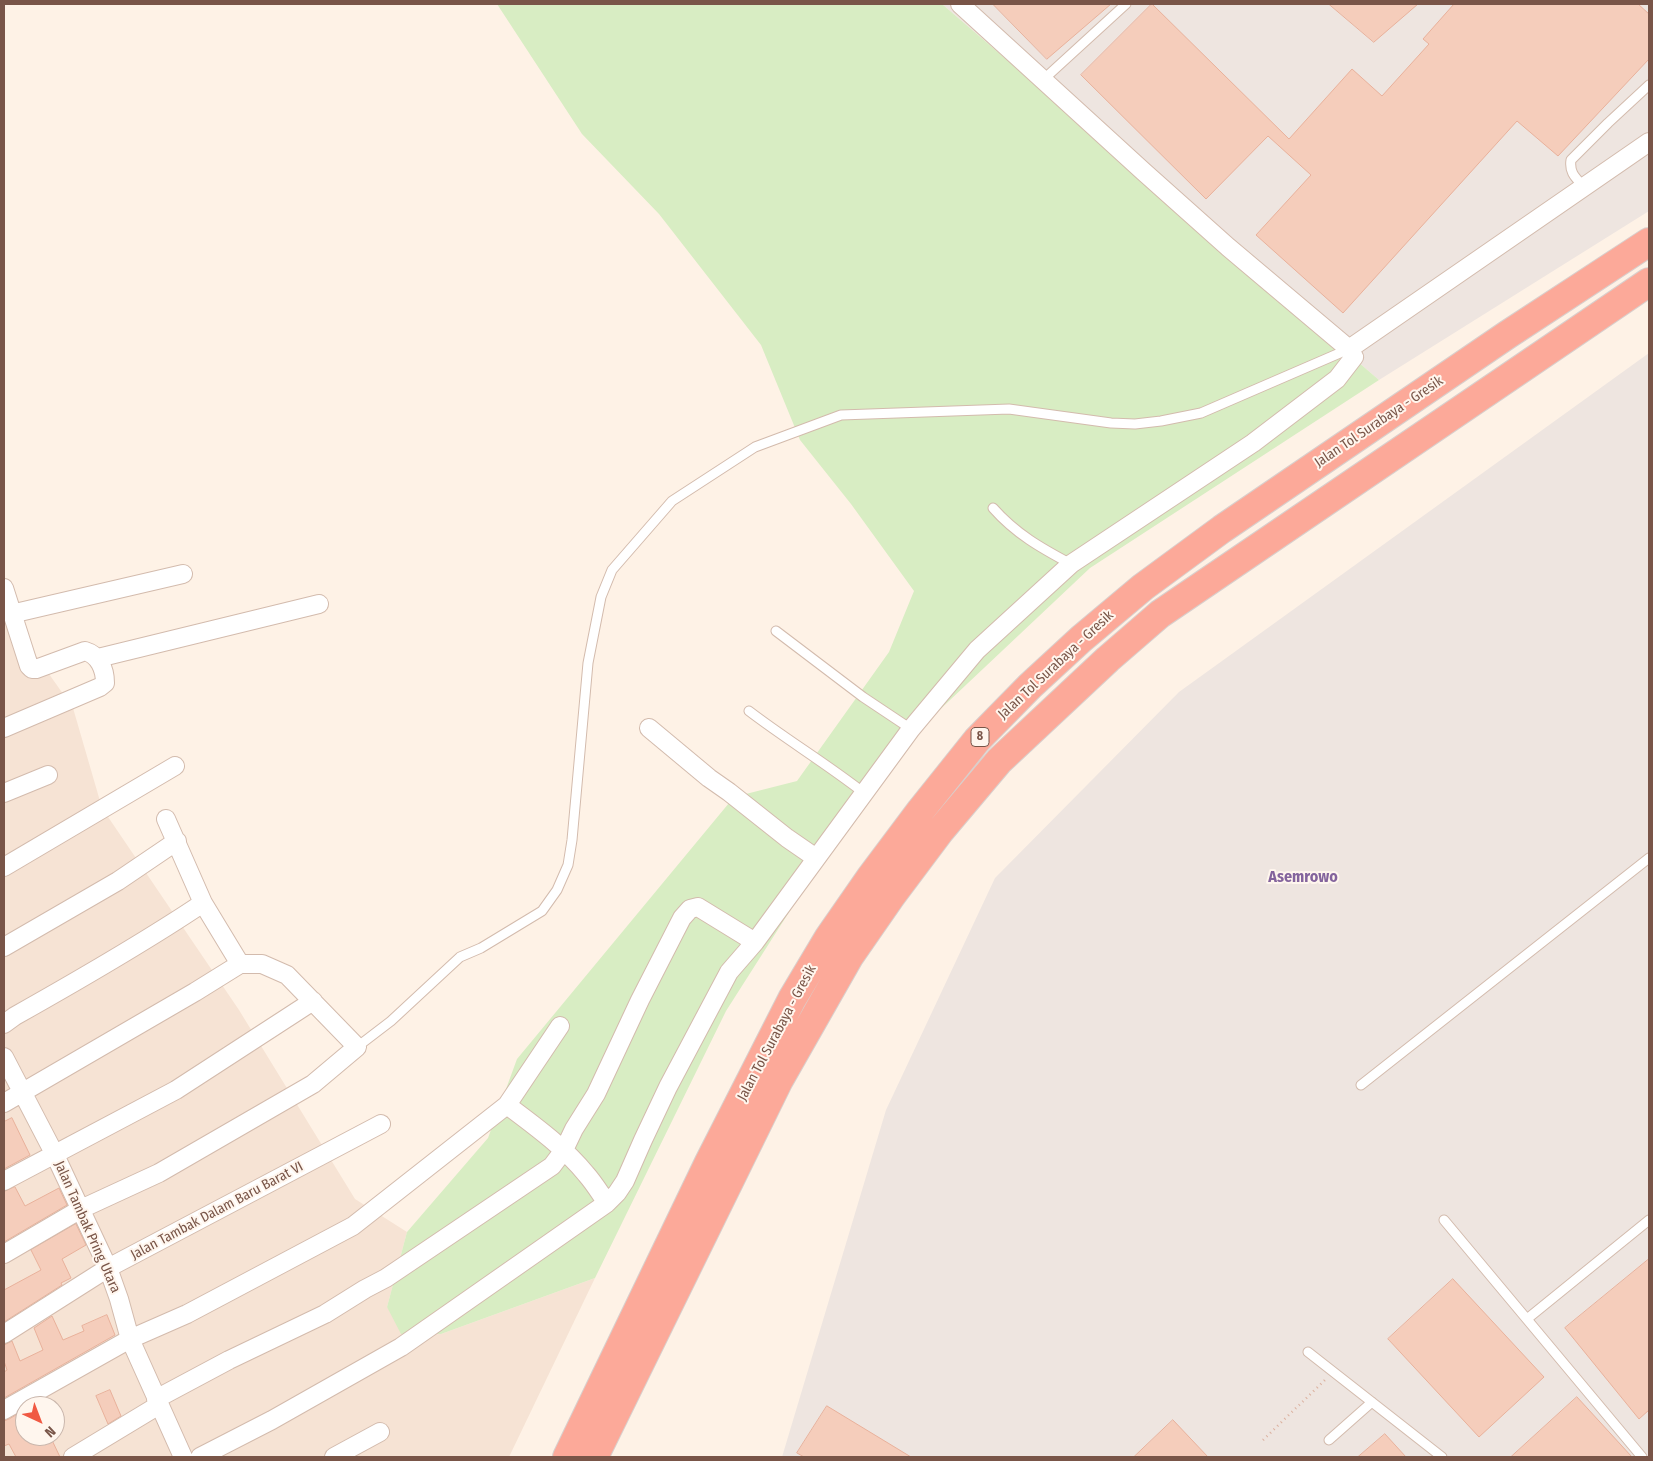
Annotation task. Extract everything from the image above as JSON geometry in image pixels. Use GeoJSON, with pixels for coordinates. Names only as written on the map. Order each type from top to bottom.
{"type":"FeatureCollection","features":[{"type":"Feature","properties":{"kind":"highway","name":"Jalan Tol Surabaya - Gresik"},"geometry":{"type":"LineString","coordinates":[[566,1457],[704,1171],[792,999],[829,937],[870,878],[920,810],[977,740],[1030,686],[1081,639],[1143,587],[1222,530],[1499,340],[1649,242]]}},
{"type":"Feature","properties":{"kind":"highway","name":"Jalan Tol Surabaya - Gresik"},"geometry":{"type":"LineString","coordinates":[[594,1457],[779,1080],[816,1014],[850,957],[892,895],[940,831],[1000,761],[1108,659],[1160,614],[1649,282]]}},
{"type":"Feature","properties":{"kind":"street"},"geometry":{"type":"LineString","coordinates":[[200,1457],[272,1420],[401,1347],[607,1202],[626,1181],[642,1140],[668,1087],[729,972],[755,942],[911,729],[977,650],[1071,564],[1252,443],[1337,379],[1354,357],[1349,349],[1228,247],[960,4]]}},
{"type":"Feature","properties":{"kind":"street"},"geometry":{"type":"LineString","coordinates":[[1349,349],[1649,142]]}},
{"type":"Feature","properties":{"kind":"street"},"geometry":{"type":"LineString","coordinates":[[11,614],[183,574]]}},
{"type":"Feature","properties":{"kind":"street"},"geometry":{"type":"LineString","coordinates":[[4,588],[11,614],[29,666],[32,669],[85,651],[92,653],[98,658],[105,677],[105,683],[100,687],[4,728]]}},
{"type":"Feature","properties":{"kind":"street"},"geometry":{"type":"LineString","coordinates":[[98,658],[319,604]]}},
{"type":"Feature","properties":{"kind":"street"},"geometry":{"type":"LineString","coordinates":[[649,728],[709,778],[816,858]]}},
{"type":"Feature","properties":{"kind":"street"},"geometry":{"type":"LineString","coordinates":[[4,867],[175,766]]}},
{"type":"Feature","properties":{"kind":"street"},"geometry":{"type":"LineString","coordinates":[[4,793],[48,775]]}},
{"type":"Feature","properties":{"kind":"street"},"geometry":{"type":"LineString","coordinates":[[166,819],[203,904],[240,964]]}},
{"type":"Feature","properties":{"kind":"street"},"geometry":{"type":"LineString","coordinates":[[4,947],[118,881],[177,842]]}},
{"type":"Feature","properties":{"kind":"street"},"geometry":{"type":"LineString","coordinates":[[4,1024],[164,930],[203,904]]}},
{"type":"Feature","properties":{"kind":"street"},"geometry":{"type":"LineString","coordinates":[[73,1457],[158,1402],[229,1360],[325,1314],[386,1278],[552,1166],[564,1150],[574,1129],[596,1094],[640,1000],[682,918],[690,909],[698,907],[755,942]]}},
{"type":"Feature","properties":{"kind":"street"},"geometry":{"type":"LineString","coordinates":[[4,1103],[240,964],[262,964],[287,975],[356,1047],[313,1084],[148,1179],[81,1210],[4,1254]]}},
{"type":"Feature","properties":{"kind":"street"},"geometry":{"type":"LineString","coordinates":[[4,1181],[176,1090],[313,1001]]}},
{"type":"Feature","properties":{"kind":"street"},"geometry":{"type":"LineString","coordinates":[[4,1410],[130,1339],[187,1314],[353,1226],[507,1106],[560,1026]]}},
{"type":"Feature","properties":{"kind":"street","name":"Jalan Tambak Pring Utara"},"geometry":{"type":"LineString","coordinates":[[4,1057],[55,1155],[108,1268],[130,1339],[183,1457]]}},
{"type":"Feature","properties":{"kind":"street"},"geometry":{"type":"LineString","coordinates":[[507,1106],[564,1150],[586,1173],[607,1202]]}},
{"type":"Feature","properties":{"kind":"street","name":"Jalan Tambak Dalam Baru Barat VI"},"geometry":{"type":"LineString","coordinates":[[4,1334],[108,1268],[381,1124]]}},
{"type":"Feature","properties":{"kind":"street"},"geometry":{"type":"LineString","coordinates":[[334,1457],[380,1432]]}},
{"type":"Feature","properties":{"kind":"lane"},"geometry":{"type":"LineString","coordinates":[[1044,79],[1126,4]]}},
{"type":"Feature","properties":{"kind":"lane"},"geometry":{"type":"LineString","coordinates":[[1584,187],[1572,174],[1571,160],[1649,85]]}},
{"type":"Feature","properties":{"kind":"lane"},"geometry":{"type":"LineString","coordinates":[[356,1047],[391,1021],[460,958],[481,948],[542,911],[557,890],[568,865],[588,663],[601,596],[612,570],[672,501],[755,447],[841,415],[1009,409],[1111,423],[1135,424],[1160,421],[1201,413],[1349,349]]}},
{"type":"Feature","properties":{"kind":"lane"},"geometry":{"type":"LineString","coordinates":[[993,508],[1017,532],[1071,564]]}},
{"type":"Feature","properties":{"kind":"lane"},"geometry":{"type":"LineString","coordinates":[[776,631],[863,697],[911,729]]}},
{"type":"Feature","properties":{"kind":"lane"},"geometry":{"type":"LineString","coordinates":[[749,711],[778,734],[835,770],[864,793]]}},
{"type":"Feature","properties":{"kind":"lane"},"geometry":{"type":"LineString","coordinates":[[1361,1085],[1649,858]]}},
{"type":"Feature","properties":{"kind":"lane"},"geometry":{"type":"LineString","coordinates":[[1444,1220],[1642,1457]]}},
{"type":"Feature","properties":{"kind":"lane"},"geometry":{"type":"LineString","coordinates":[[1527,1319],[1649,1220]]}},
{"type":"Feature","properties":{"kind":"lane"},"geometry":{"type":"LineString","coordinates":[[1308,1352],[1442,1457]]}},
{"type":"Feature","properties":{"kind":"lane"},"geometry":{"type":"LineString","coordinates":[[1329,1440],[1372,1402]]}},
{"type":"Feature","properties":{"kind":"path"},"geometry":{"type":"LineString","coordinates":[[1263,1440],[1333,1372]]}},
{"type":"Feature","properties":{"kind":"shaded area"},"geometry":{"type":"Polygon","coordinates":[[[942,4],[1649,4],[1649,211],[1379,380],[942,4]]]}},
{"type":"Feature","properties":{"kind":"shaded area"},"geometry":{"type":"Polygon","coordinates":[[[1649,353],[1649,1457],[782,1457],[886,1110],[995,878],[1179,692],[1649,353]]]}},
{"type":"Feature","properties":{"kind":"shaded area"},"geometry":{"type":"Polygon","coordinates":[[[4,598],[13,623],[73,708],[102,808],[239,1010],[355,1199],[407,1232],[387,1307],[441,1334],[595,1278],[509,1457],[4,1457],[4,598]]]}},
{"type":"Feature","properties":{"kind":"green space"},"geometry":{"type":"Polygon","coordinates":[[[497,4],[942,4],[1379,380],[1090,568],[932,717],[828,851],[726,1011],[595,1278],[441,1334],[401,1334],[387,1307],[407,1232],[488,1138],[517,1059],[734,797],[797,781],[889,652],[914,591],[851,504],[800,440],[761,345],[659,214],[582,134],[497,4]]]}},
{"type":"Feature","properties":{"kind":"building"},"geometry":{"type":"Polygon","coordinates":[[[993,4],[1111,4],[1047,59],[993,4]]]}},
{"type":"Feature","properties":{"kind":"building"},"geometry":{"type":"Polygon","coordinates":[[[1152,4],[1289,139],[1352,69],[1382,96],[1429,44],[1423,39],[1454,4],[1638,4],[1649,14],[1649,59],[1558,156],[1517,121],[1343,313],[1256,235],[1311,175],[1268,136],[1206,199],[1081,75],[1152,4]]]}},
{"type":"Feature","properties":{"kind":"building"},"geometry":{"type":"Polygon","coordinates":[[[1329,4],[1418,4],[1374,42],[1329,4]]]}},
{"type":"Feature","properties":{"kind":"building"},"geometry":{"type":"Polygon","coordinates":[[[12,1118],[30,1155],[4,1169],[4,1122],[12,1118]]]}},
{"type":"Feature","properties":{"kind":"building"},"geometry":{"type":"Polygon","coordinates":[[[15,1187],[25,1206],[59,1188],[67,1205],[4,1242],[4,1192],[15,1187]]]}},
{"type":"Feature","properties":{"kind":"building"},"geometry":{"type":"Polygon","coordinates":[[[76,1224],[86,1245],[62,1259],[71,1278],[4,1322],[4,1290],[41,1270],[31,1250],[76,1224]]]}},
{"type":"Feature","properties":{"kind":"building"},"geometry":{"type":"Polygon","coordinates":[[[1649,1259],[1649,1410],[1639,1419],[1565,1328],[1649,1259]]]}},
{"type":"Feature","properties":{"kind":"building"},"geometry":{"type":"Polygon","coordinates":[[[1453,1279],[1544,1377],[1479,1437],[1388,1339],[1453,1279]]]}},
{"type":"Feature","properties":{"kind":"building"},"geometry":{"type":"Polygon","coordinates":[[[107,1315],[115,1335],[4,1398],[4,1372],[7,1370],[4,1361],[4,1345],[12,1341],[20,1361],[43,1350],[34,1328],[52,1316],[63,1340],[84,1331],[82,1326],[107,1315]]]}},
{"type":"Feature","properties":{"kind":"building"},"geometry":{"type":"Polygon","coordinates":[[[110,1390],[121,1416],[108,1424],[96,1396],[110,1390]]]}},
{"type":"Feature","properties":{"kind":"building"},"geometry":{"type":"Polygon","coordinates":[[[1577,1397],[1632,1457],[1511,1457],[1577,1397]]]}},
{"type":"Feature","properties":{"kind":"building"},"geometry":{"type":"Polygon","coordinates":[[[827,1406],[911,1457],[804,1457],[797,1453],[827,1406]]]}},
{"type":"Feature","properties":{"kind":"building"},"geometry":{"type":"Polygon","coordinates":[[[15,1416],[15,1446],[55,1446],[60,1457],[16,1457],[9,1444],[4,1446],[4,1421],[15,1416]]]}},
{"type":"Feature","properties":{"kind":"building"},"geometry":{"type":"Polygon","coordinates":[[[1173,1420],[1208,1457],[1134,1457],[1173,1420]]]}},
{"type":"Feature","properties":{"kind":"building"},"geometry":{"type":"Polygon","coordinates":[[[1385,1434],[1406,1457],[1358,1457],[1385,1434]]]}},
{"type":"Feature","properties":{"kind":"district","name":"Asemrowo"},"geometry":{"type":"Point","coordinates":[1303,878]}}]}
